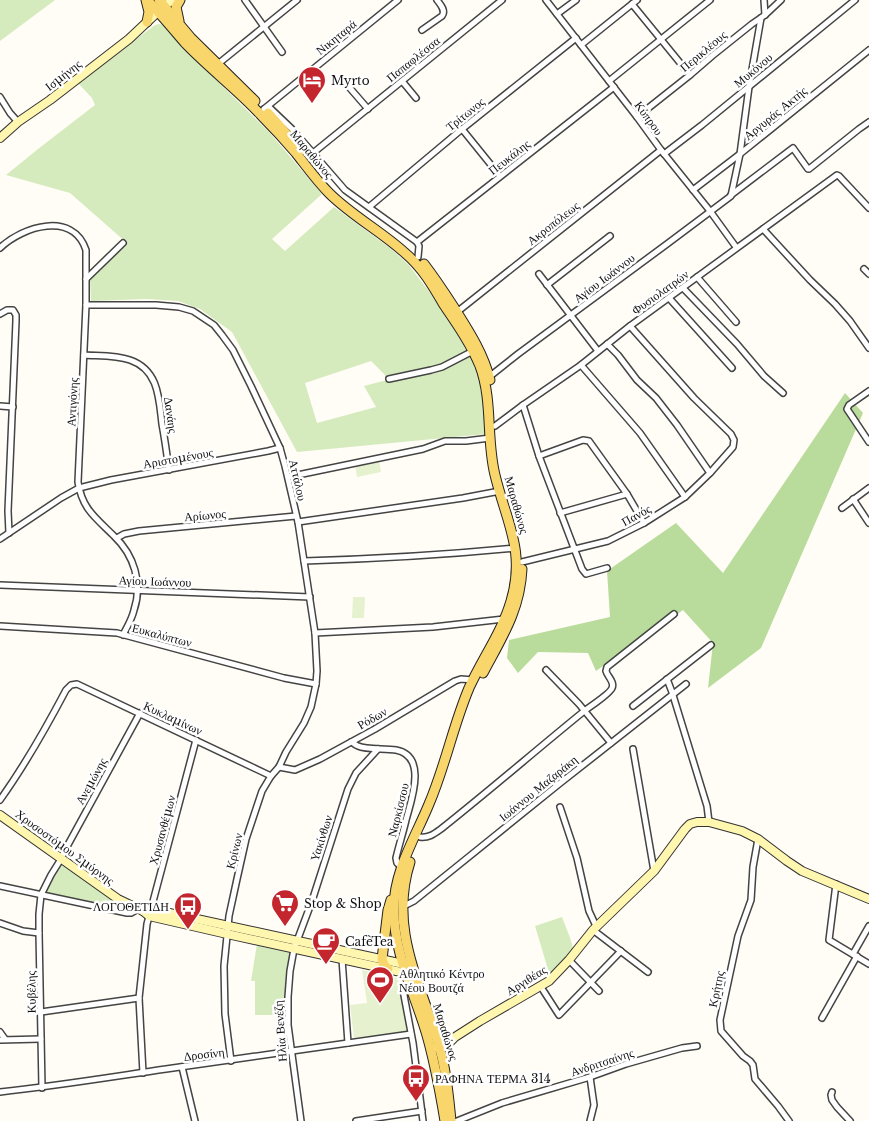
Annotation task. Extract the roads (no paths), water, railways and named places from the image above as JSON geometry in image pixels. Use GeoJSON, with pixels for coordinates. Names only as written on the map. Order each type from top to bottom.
{"type":"FeatureCollection","features":[{"type":"Feature","properties":{"kind":"main road","name":"Μαραθώνος"},"geometry":{"type":"LineString","coordinates":[[147,0],[162,9],[181,26],[281,126],[321,176],[336,191],[351,205],[390,233],[418,257],[433,276],[480,349],[489,377],[493,395],[498,461],[517,527],[522,562],[519,596],[511,621],[474,693],[441,790],[411,858],[403,889],[402,907],[409,972]]}},
{"type":"Feature","properties":{"kind":"main road"},"geometry":{"type":"LineString","coordinates":[[144,26],[149,12],[147,0]]}},
{"type":"Feature","properties":{"kind":"main road"},"geometry":{"type":"LineString","coordinates":[[180,0],[176,7],[181,26]]}},
{"type":"Feature","properties":{"kind":"main road","name":"Μαραθώνος"},"geometry":{"type":"LineString","coordinates":[[162,9],[185,42],[259,112],[332,195],[348,210],[412,259],[428,280],[464,336],[481,370],[487,395],[492,462],[512,528],[516,548],[517,563],[514,586],[510,605],[504,619],[473,680],[460,711],[438,782],[409,847],[394,896],[394,920],[397,943],[446,1078],[451,1121]]}},
{"type":"Feature","properties":{"kind":"main road"},"geometry":{"type":"LineString","coordinates":[[388,969],[384,966],[382,959],[389,904],[396,888]]}},
{"type":"Feature","properties":{"kind":"main road","name":"Μαραθώνος"},"geometry":{"type":"LineString","coordinates":[[434,1044],[444,1121]]}},
{"type":"Feature","properties":{"kind":"street"},"geometry":{"type":"LineString","coordinates":[[162,9],[173,0]]}},
{"type":"Feature","properties":{"kind":"street"},"geometry":{"type":"LineString","coordinates":[[162,9],[180,0]]}},
{"type":"Feature","properties":{"kind":"street"},"geometry":{"type":"LineString","coordinates":[[245,0],[282,52]]}},
{"type":"Feature","properties":{"kind":"street"},"geometry":{"type":"LineString","coordinates":[[218,64],[297,0]]}},
{"type":"Feature","properties":{"kind":"street","name":"Νικηταρά"},"geometry":{"type":"LineString","coordinates":[[264,109],[398,0]]}},
{"type":"Feature","properties":{"kind":"street"},"geometry":{"type":"LineString","coordinates":[[422,30],[444,14],[444,10],[437,0]]}},
{"type":"Feature","properties":{"kind":"street","name":"Παπαφλέσσα"},"geometry":{"type":"LineString","coordinates":[[313,153],[502,0]]}},
{"type":"Feature","properties":{"kind":"street","name":"Κύπρου"},"geometry":{"type":"LineString","coordinates":[[546,0],[662,152],[710,211],[736,248]]}},
{"type":"Feature","properties":{"kind":"street"},"geometry":{"type":"LineString","coordinates":[[557,14],[576,0]]}},
{"type":"Feature","properties":{"kind":"street"},"geometry":{"type":"LineString","coordinates":[[609,81],[710,0]]}},
{"type":"Feature","properties":{"kind":"street"},"geometry":{"type":"LineString","coordinates":[[731,196],[740,154],[749,86],[763,17],[764,0]]}},
{"type":"Feature","properties":{"kind":"street"},"geometry":{"type":"LineString","coordinates":[[772,0],[780,1]]}},
{"type":"Feature","properties":{"kind":"street","name":"Μυκόνου"},"geometry":{"type":"LineString","coordinates":[[662,152],[702,125],[855,0]]}},
{"type":"Feature","properties":{"kind":"street","name":"Περικλέους"},"geometry":{"type":"LineString","coordinates":[[637,117],[718,50],[763,17],[780,1]]}},
{"type":"Feature","properties":{"kind":"street"},"geometry":{"type":"LineString","coordinates":[[581,45],[635,2],[690,75]]}},
{"type":"Feature","properties":{"kind":"street","name":"Ισμήνης"},"geometry":{"type":"LineString","coordinates":[[0,138],[18,122],[144,26],[162,9]]}},
{"type":"Feature","properties":{"kind":"street","name":"Τρίτωνος"},"geometry":{"type":"LineString","coordinates":[[369,207],[576,38]]}},
{"type":"Feature","properties":{"kind":"street","name":"Αργυράς Ακτής"},"geometry":{"type":"LineString","coordinates":[[693,190],[869,50]]}},
{"type":"Feature","properties":{"kind":"street"},"geometry":{"type":"LineString","coordinates":[[342,78],[368,109]]}},
{"type":"Feature","properties":{"kind":"street"},"geometry":{"type":"LineString","coordinates":[[402,81],[416,98]]}},
{"type":"Feature","properties":{"kind":"street","name":"Πευκάλης"},"geometry":{"type":"LineString","coordinates":[[417,242],[614,87]]}},
{"type":"Feature","properties":{"kind":"street"},"geometry":{"type":"LineString","coordinates":[[0,97],[18,122]]}},
{"type":"Feature","properties":{"kind":"street"},"geometry":{"type":"LineString","coordinates":[[264,109],[270,108],[279,115],[345,190],[417,242],[419,246],[418,257]]}},
{"type":"Feature","properties":{"kind":"street","name":"Αγίου Ιωάννου"},"geometry":{"type":"LineString","coordinates":[[489,377],[793,148],[808,169],[810,169],[869,122]]}},
{"type":"Feature","properties":{"kind":"street"},"geometry":{"type":"LineString","coordinates":[[462,130],[500,176]]}},
{"type":"Feature","properties":{"kind":"street","name":"Ακροπόλεως"},"geometry":{"type":"LineString","coordinates":[[457,312],[662,152]]}},
{"type":"Feature","properties":{"kind":"street","name":"Φυσιολατρών"},"geometry":{"type":"LineString","coordinates":[[495,426],[581,365],[630,326],[837,175],[869,208]]}},
{"type":"Feature","properties":{"kind":"street","name":"Αντιγόνης"},"geometry":{"type":"LineString","coordinates":[[0,248],[11,238],[47,226],[64,228],[76,234],[84,243],[87,253],[86,305],[78,470],[79,488],[88,511],[117,538],[131,557],[138,590],[134,611],[123,635]]}},
{"type":"Feature","properties":{"kind":"street"},"geometry":{"type":"LineString","coordinates":[[763,229],[850,321],[869,348]]}},
{"type":"Feature","properties":{"kind":"street"},"geometry":{"type":"LineString","coordinates":[[547,285],[610,236]]}},
{"type":"Feature","properties":{"kind":"street"},"geometry":{"type":"LineString","coordinates":[[86,278],[123,243]]}},
{"type":"Feature","properties":{"kind":"street"},"geometry":{"type":"LineString","coordinates":[[864,268],[869,274]]}},
{"type":"Feature","properties":{"kind":"street"},"geometry":{"type":"LineString","coordinates":[[539,274],[598,351]]}},
{"type":"Feature","properties":{"kind":"street"},"geometry":{"type":"LineString","coordinates":[[697,277],[736,322]]}},
{"type":"Feature","properties":{"kind":"street"},"geometry":{"type":"LineString","coordinates":[[683,288],[783,394]]}},
{"type":"Feature","properties":{"kind":"street"},"geometry":{"type":"LineString","coordinates":[[668,298],[732,368]]}},
{"type":"Feature","properties":{"kind":"street","name":"Αττάλου"},"geometry":{"type":"LineString","coordinates":[[86,305],[156,305],[179,307],[193,311],[210,322],[233,350],[280,448],[297,519],[310,597],[317,671],[316,684],[308,716],[279,766],[271,776]]}},
{"type":"Feature","properties":{"kind":"street"},"geometry":{"type":"LineString","coordinates":[[0,314],[7,310],[13,310],[16,315],[17,337],[8,511],[9,533]]}},
{"type":"Feature","properties":{"kind":"street","name":"Πανός"},"geometry":{"type":"LineString","coordinates":[[522,562],[608,541],[644,523],[685,497],[710,473],[732,447],[734,442],[731,434],[694,398],[630,326]]}},
{"type":"Feature","properties":{"kind":"street"},"geometry":{"type":"LineString","coordinates":[[607,344],[678,425],[710,473]]}},
{"type":"Feature","properties":{"kind":"street"},"geometry":{"type":"LineString","coordinates":[[389,379],[437,368],[473,352]]}},
{"type":"Feature","properties":{"kind":"street","name":"Δανάης"},"geometry":{"type":"LineString","coordinates":[[84,355],[129,360],[141,366],[148,373],[157,390],[169,470]]}},
{"type":"Feature","properties":{"kind":"street"},"geometry":{"type":"LineString","coordinates":[[581,365],[640,433],[685,497]]}},
{"type":"Feature","properties":{"kind":"street"},"geometry":{"type":"LineString","coordinates":[[869,391],[849,405],[847,409],[869,442]]}},
{"type":"Feature","properties":{"kind":"street"},"geometry":{"type":"LineString","coordinates":[[523,405],[560,513],[582,569],[586,574],[607,568]]}},
{"type":"Feature","properties":{"kind":"street"},"geometry":{"type":"LineString","coordinates":[[0,406],[13,407]]}},
{"type":"Feature","properties":{"kind":"street"},"geometry":{"type":"LineString","coordinates":[[288,477],[416,450],[446,441],[490,438]]}},
{"type":"Feature","properties":{"kind":"street"},"geometry":{"type":"LineString","coordinates":[[540,456],[583,440],[589,441],[627,494],[644,523]]}},
{"type":"Feature","properties":{"kind":"street","name":"Αριστομένους"},"geometry":{"type":"LineString","coordinates":[[0,539],[79,488],[280,448]]}},
{"type":"Feature","properties":{"kind":"street"},"geometry":{"type":"LineString","coordinates":[[842,508],[869,488]]}},
{"type":"Feature","properties":{"kind":"street","name":"Αρίωνος"},"geometry":{"type":"LineString","coordinates":[[117,538],[124,534],[139,531],[297,519],[463,498],[500,491]]}},
{"type":"Feature","properties":{"kind":"street"},"geometry":{"type":"LineString","coordinates":[[560,513],[627,494]]}},
{"type":"Feature","properties":{"kind":"street"},"geometry":{"type":"LineString","coordinates":[[853,500],[869,523]]}},
{"type":"Feature","properties":{"kind":"street"},"geometry":{"type":"LineString","coordinates":[[304,561],[393,558],[516,548]]}},
{"type":"Feature","properties":{"kind":"street","name":"Αγίου Ιωάννου"},"geometry":{"type":"LineString","coordinates":[[0,585],[310,597]]}},
{"type":"Feature","properties":{"kind":"street"},"geometry":{"type":"LineString","coordinates":[[420,837],[425,838],[441,829],[609,692],[613,688],[606,667],[674,614]]}},
{"type":"Feature","properties":{"kind":"street"},"geometry":{"type":"LineString","coordinates":[[315,634],[433,627],[504,619]]}},
{"type":"Feature","properties":{"kind":"street","name":"Ευκαλύπτων"},"geometry":{"type":"LineString","coordinates":[[0,626],[113,633],[284,678],[316,684]]}},
{"type":"Feature","properties":{"kind":"street"},"geometry":{"type":"LineString","coordinates":[[633,706],[712,644]]}},
{"type":"Feature","properties":{"kind":"street"},"geometry":{"type":"LineString","coordinates":[[546,670],[611,743]]}},
{"type":"Feature","properties":{"kind":"street","name":"Ρόδων"},"geometry":{"type":"LineString","coordinates":[[279,766],[295,770],[320,759],[376,729],[455,681],[461,679],[473,680]]}},
{"type":"Feature","properties":{"kind":"street"},"geometry":{"type":"LineString","coordinates":[[667,679],[707,806],[709,822],[742,831],[758,839],[802,871],[869,899]]}},
{"type":"Feature","properties":{"kind":"street","name":"Κυκλαμίνων"},"geometry":{"type":"LineString","coordinates":[[0,800],[42,735],[66,690],[71,685],[76,684],[271,776]]}},
{"type":"Feature","properties":{"kind":"street","name":"Ιωάννου Μαζαράκη"},"geometry":{"type":"LineString","coordinates":[[402,907],[414,901],[686,684]]}},
{"type":"Feature","properties":{"kind":"street","name":"Ανεμώνης"},"geometry":{"type":"LineString","coordinates":[[42,895],[51,875],[140,713]]}},
{"type":"Feature","properties":{"kind":"street","name":"Χρυσανθέμων"},"geometry":{"type":"LineString","coordinates":[[143,1073],[139,998],[146,914],[196,740]]}},
{"type":"Feature","properties":{"kind":"street","name":"Ναρκίσσου"},"geometry":{"type":"LineString","coordinates":[[352,742],[358,746],[398,750],[413,763],[415,783],[396,858],[396,863],[402,868]]}},
{"type":"Feature","properties":{"kind":"street","name":"Υακίνθων"},"geometry":{"type":"LineString","coordinates":[[298,941],[348,789],[356,772],[378,749]]}},
{"type":"Feature","properties":{"kind":"street"},"geometry":{"type":"LineString","coordinates":[[633,749],[654,871]]}},
{"type":"Feature","properties":{"kind":"street","name":"Κρίνων"},"geometry":{"type":"LineString","coordinates":[[231,1061],[225,1020],[224,995],[224,966],[228,926],[246,839],[262,791],[271,776]]}},
{"type":"Feature","properties":{"kind":"street"},"geometry":{"type":"LineString","coordinates":[[560,808],[577,858],[594,928],[648,972]]}},
{"type":"Feature","properties":{"kind":"street","name":"Χρυσοστόμου Σμύρνης"},"geometry":{"type":"LineString","coordinates":[[0,815],[118,900],[146,914],[294,949],[409,972]]}},
{"type":"Feature","properties":{"kind":"street","name":"Αργιθέας"},"geometry":{"type":"LineString","coordinates":[[434,1044],[450,1043],[480,1020],[541,986],[556,975],[594,928],[654,871],[684,829],[690,824],[697,822],[709,822]]}},
{"type":"Feature","properties":{"kind":"street","name":"Κρήτης"},"geometry":{"type":"LineString","coordinates":[[758,839],[754,860],[751,900],[738,936],[720,1027],[724,1035],[743,1056],[750,1060],[753,1065],[755,1079],[789,1121]]}},
{"type":"Feature","properties":{"kind":"street"},"geometry":{"type":"LineString","coordinates":[[836,884],[829,940],[869,964]]}},
{"type":"Feature","properties":{"kind":"street"},"geometry":{"type":"LineString","coordinates":[[0,886],[128,913],[146,914]]}},
{"type":"Feature","properties":{"kind":"street","name":"Κυβέλης"},"geometry":{"type":"LineString","coordinates":[[42,895],[38,933],[42,1088]]}},
{"type":"Feature","properties":{"kind":"street","name":"Χρυσοστόμου Σμύρνης"},"geometry":{"type":"LineString","coordinates":[[146,914],[228,926],[382,959],[409,972]]}},
{"type":"Feature","properties":{"kind":"street"},"geometry":{"type":"LineString","coordinates":[[0,923],[23,931],[38,933]]}},
{"type":"Feature","properties":{"kind":"street"},"geometry":{"type":"LineString","coordinates":[[822,1018],[869,926]]}},
{"type":"Feature","properties":{"kind":"street","name":"Ηλία Βενέζη"},"geometry":{"type":"LineString","coordinates":[[298,941],[294,949],[290,970],[288,1025],[300,1121]]}},
{"type":"Feature","properties":{"kind":"street"},"geometry":{"type":"LineString","coordinates":[[541,986],[559,1015],[621,951]]}},
{"type":"Feature","properties":{"kind":"street"},"geometry":{"type":"LineString","coordinates":[[342,959],[348,1043]]}},
{"type":"Feature","properties":{"kind":"street"},"geometry":{"type":"LineString","coordinates":[[569,960],[599,991]]}},
{"type":"Feature","properties":{"kind":"street"},"geometry":{"type":"LineString","coordinates":[[409,972],[404,990],[424,1121]]}},
{"type":"Feature","properties":{"kind":"street"},"geometry":{"type":"LineString","coordinates":[[41,1012],[139,998]]}},
{"type":"Feature","properties":{"kind":"street"},"geometry":{"type":"LineString","coordinates":[[0,1032],[2,1040],[41,1039]]}},
{"type":"Feature","properties":{"kind":"street","name":"Δροσίνη"},"geometry":{"type":"LineString","coordinates":[[0,1092],[42,1088],[411,1034]]}},
{"type":"Feature","properties":{"kind":"street","name":"Ανδριτσαίνης"},"geometry":{"type":"LineString","coordinates":[[457,1121],[502,1103],[590,1077],[626,1064],[682,1048],[697,1046]]}},
{"type":"Feature","properties":{"kind":"street"},"geometry":{"type":"LineString","coordinates":[[182,1067],[195,1121]]}},
{"type":"Feature","properties":{"kind":"street"},"geometry":{"type":"LineString","coordinates":[[590,1077],[594,1105],[590,1121]]}},
{"type":"Feature","properties":{"kind":"street"},"geometry":{"type":"LineString","coordinates":[[832,1092],[832,1100],[850,1121]]}},
{"type":"Feature","properties":{"kind":"street"},"geometry":{"type":"LineString","coordinates":[[356,1121],[422,1111]]}},
{"type":"Feature","properties":{"kind":"place","name":"Myrto"},"geometry":{"type":"Point","coordinates":[312,104]}},
{"type":"Feature","properties":{"kind":"place","name":"Stop & Shop"},"geometry":{"type":"Point","coordinates":[285,927]}},
{"type":"Feature","properties":{"kind":"place","name":"ΛΟΓΟΘΕΤΙΔΗ"},"geometry":{"type":"Point","coordinates":[188,930]}},
{"type":"Feature","properties":{"kind":"place","name":"CafèTea"},"geometry":{"type":"Point","coordinates":[326,965]}},
{"type":"Feature","properties":{"kind":"place","name":"Αθλητικό Κέντρο Νέου Βουτζά"},"geometry":{"type":"Point","coordinates":[380,1004]}},
{"type":"Feature","properties":{"kind":"place","name":"ΡΑΦΗΝΑ ΤΕΡΜΑ 314"},"geometry":{"type":"Point","coordinates":[416,1102]}}]}
